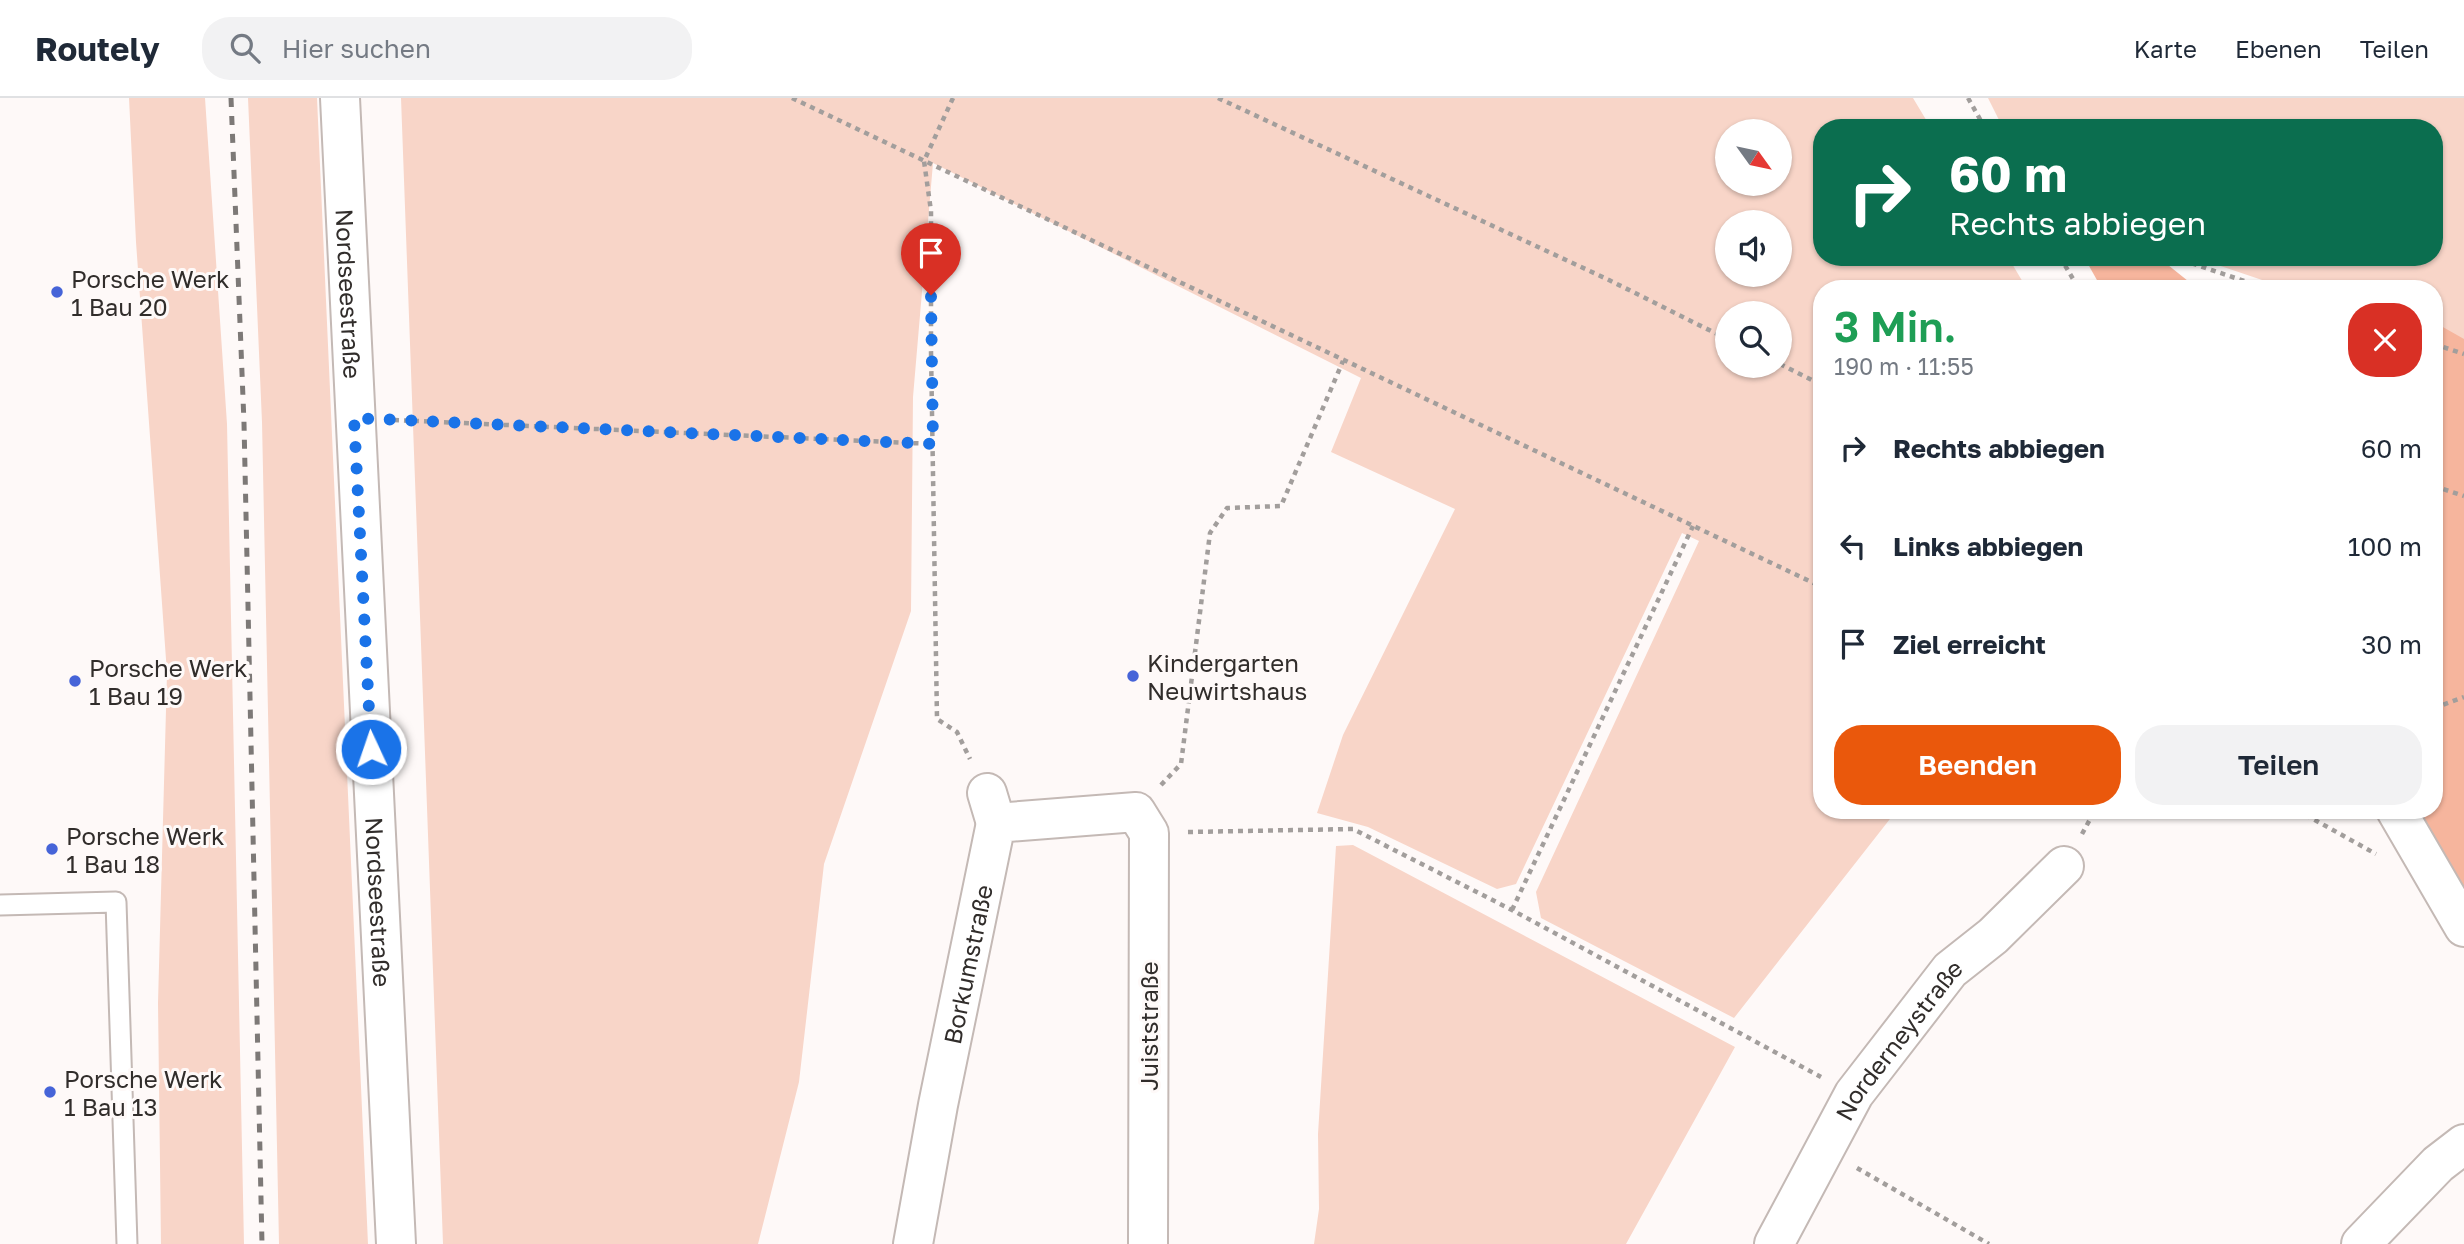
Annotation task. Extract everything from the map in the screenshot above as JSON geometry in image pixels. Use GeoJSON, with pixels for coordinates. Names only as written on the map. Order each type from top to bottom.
{"type":"FeatureCollection","features":[{"type":"Feature","properties":{"kind":"street","name":"Nordseestraße"},"geometry":{"type":"LineString","coordinates":[[340,98],[396,1244]]}},
{"type":"Feature","properties":{"kind":"street"},"geometry":{"type":"LineString","coordinates":[[991,808],[1142,822]]}},
{"type":"Feature","properties":{"kind":"street","name":"Borkumstraße"},"geometry":{"type":"LineString","coordinates":[[913,1244],[991,808]]}},
{"type":"Feature","properties":{"kind":"street"},"geometry":{"type":"LineString","coordinates":[[2401,819],[2464,927]]}},
{"type":"Feature","properties":{"kind":"street","name":"Juiststraße"},"geometry":{"type":"LineString","coordinates":[[1142,822],[1149,1244]]}},
{"type":"Feature","properties":{"kind":"street","name":"Norderneystraße"},"geometry":{"type":"LineString","coordinates":[[1774,1244],[1854,1094],[1950,970],[1993,936],[2064,866]]}},
{"type":"Feature","properties":{"kind":"street"},"geometry":{"type":"LineString","coordinates":[[2361,1244],[2438,1164],[2464,1144]]}},
{"type":"Feature","properties":{"kind":"lane"},"geometry":{"type":"LineString","coordinates":[[0,905],[117,902],[127,1244]]}},
{"type":"Feature","properties":{"kind":"path"},"geometry":{"type":"LineString","coordinates":[[792,98],[1813,583]]}},
{"type":"Feature","properties":{"kind":"path"},"geometry":{"type":"LineString","coordinates":[[953,98],[924,161],[931,211],[937,719],[957,732],[991,808]]}},
{"type":"Feature","properties":{"kind":"path"},"geometry":{"type":"LineString","coordinates":[[1218,98],[1609,280],[1715,333]]}},
{"type":"Feature","properties":{"kind":"path"},"geometry":{"type":"LineString","coordinates":[[1968,98],[1980,119]]}},
{"type":"Feature","properties":{"kind":"path"},"geometry":{"type":"LineString","coordinates":[[2200,266],[2241,280]]}},
{"type":"Feature","properties":{"kind":"path"},"geometry":{"type":"LineString","coordinates":[[2443,347],[2464,354]]}},
{"type":"Feature","properties":{"kind":"path"},"geometry":{"type":"LineString","coordinates":[[1142,822],[1181,764],[1210,533],[1227,508],[1281,506],[1343,361]]}},
{"type":"Feature","properties":{"kind":"path"},"geometry":{"type":"LineString","coordinates":[[1792,370],[1813,380]]}},
{"type":"Feature","properties":{"kind":"path"},"geometry":{"type":"LineString","coordinates":[[354,418],[933,444]]}},
{"type":"Feature","properties":{"kind":"path"},"geometry":{"type":"LineString","coordinates":[[2443,489],[2464,496]]}},
{"type":"Feature","properties":{"kind":"path"},"geometry":{"type":"LineString","coordinates":[[1512,910],[1693,526]]}},
{"type":"Feature","properties":{"kind":"path"},"geometry":{"type":"LineString","coordinates":[[2443,705],[2464,697]]}},
{"type":"Feature","properties":{"kind":"path"},"geometry":{"type":"LineString","coordinates":[[2314,819],[2382,856]]}},
{"type":"Feature","properties":{"kind":"path"},"geometry":{"type":"LineString","coordinates":[[1142,822],[1353,829],[1512,910],[1854,1094]]}},
{"type":"Feature","properties":{"kind":"path"},"geometry":{"type":"LineString","coordinates":[[1826,1149],[1989,1244]]}},
{"type":"Feature","properties":{"kind":"shaded area"},"geometry":{"type":"Polygon","coordinates":[[[129,98],[205,98],[227,424],[244,1244],[161,1244],[158,1003],[167,673],[136,242],[129,98]]]}},
{"type":"Feature","properties":{"kind":"shaded area"},"geometry":{"type":"Polygon","coordinates":[[[248,98],[317,98],[368,1244],[279,1244],[262,422],[248,98]]]}},
{"type":"Feature","properties":{"kind":"shaded area"},"geometry":{"type":"Polygon","coordinates":[[[401,98],[1913,98],[1926,119],[1813,119],[1813,266],[2013,266],[2022,280],[1813,280],[1813,819],[1890,819],[1734,1018],[1541,918],[1536,892],[1699,541],[1682,533],[1516,884],[1497,889],[1368,827],[1317,813],[1343,735],[1455,509],[1331,452],[1361,378],[933,163],[913,397],[911,611],[824,864],[799,1082],[758,1244],[443,1244],[401,98]]]}},
{"type":"Feature","properties":{"kind":"shaded area"},"geometry":{"type":"Polygon","coordinates":[[[1988,98],[2464,98],[2464,347],[2443,340],[2443,280],[2262,280],[2221,266],[2443,266],[2443,119],[1998,119],[1988,98]]]}},
{"type":"Feature","properties":{"kind":"shaded area"},"geometry":{"type":"Polygon","coordinates":[[[2089,266],[2169,266],[2187,280],[2097,280],[2089,266]]]}},
{"type":"Feature","properties":{"kind":"shaded area"},"geometry":{"type":"Polygon","coordinates":[[[2443,327],[2464,339],[2464,900],[2416,819],[2443,819],[2443,327]]]}},
{"type":"Feature","properties":{"kind":"shaded area"},"geometry":{"type":"Polygon","coordinates":[[[1353,845],[1735,1047],[1626,1244],[1314,1244],[1319,1209],[1318,1134],[1336,846],[1353,845]]]}},
{"type":"Feature","properties":{"kind":"railway"},"geometry":{"type":"LineString","coordinates":[[231,98],[244,423],[262,1244]]}},
{"type":"Feature","properties":{"kind":"place","name":"Porsche Werk 1 Bau 20"},"geometry":{"type":"Point","coordinates":[57,292]}},
{"type":"Feature","properties":{"kind":"place","name":"Kindergarten Neuwirtshaus"},"geometry":{"type":"Point","coordinates":[1133,676]}},
{"type":"Feature","properties":{"kind":"place","name":"Porsche Werk 1 Bau 19"},"geometry":{"type":"Point","coordinates":[75,681]}},
{"type":"Feature","properties":{"kind":"place","name":"Porsche Werk 1 Bau 18"},"geometry":{"type":"Point","coordinates":[52,849]}},
{"type":"Feature","properties":{"kind":"place","name":"Porsche Werk 1 Bau 13"},"geometry":{"type":"Point","coordinates":[50,1092]}},
{"type":"Feature","properties":{"kind":"route"},"geometry":{"type":"LineString","coordinates":[[371,749],[354,418],[933,444],[931,295]]}}]}
